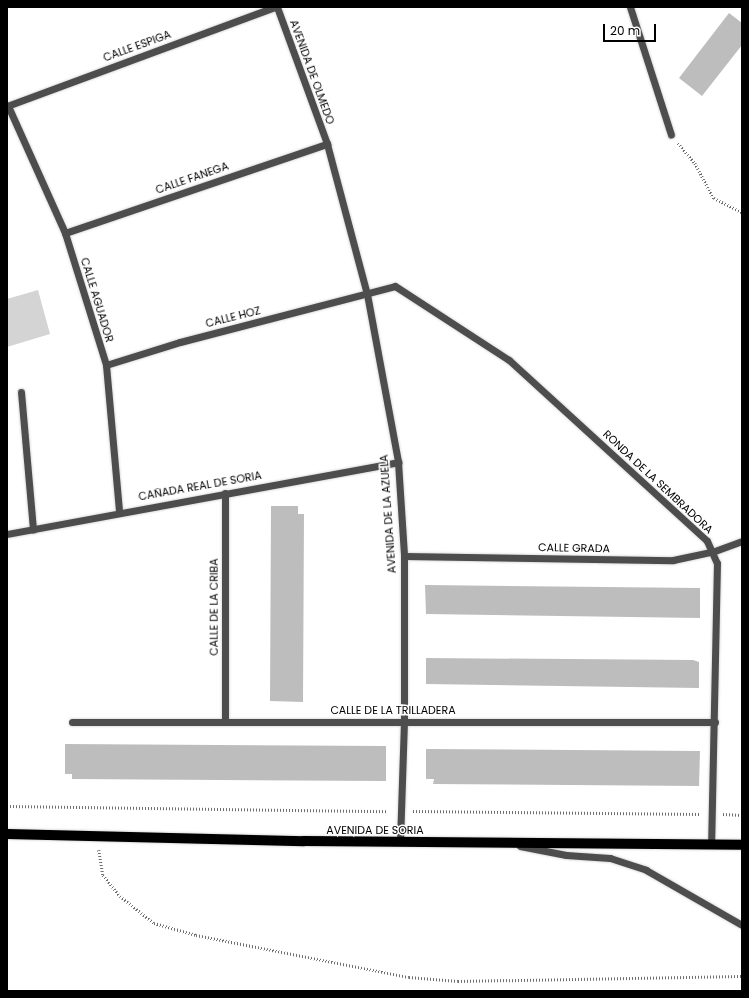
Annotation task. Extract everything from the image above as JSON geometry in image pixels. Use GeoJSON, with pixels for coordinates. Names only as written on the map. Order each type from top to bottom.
{"type":"FeatureCollection","features":[{"type":"Feature","properties":{"kind":"main road","name":"AVENIDA DE SORIA"},"geometry":{"type":"LineString","coordinates":[[7,834],[400,842],[490,841],[742,845]]}},
{"type":"Feature","properties":{"kind":"street","name":"CALLE ESPIGA"},"geometry":{"type":"LineString","coordinates":[[7,106],[276,7]]}},
{"type":"Feature","properties":{"kind":"street","name":"AVENIDA DE OLMEDO"},"geometry":{"type":"LineString","coordinates":[[276,7],[327,144]]}},
{"type":"Feature","properties":{"kind":"street"},"geometry":{"type":"LineString","coordinates":[[630,7],[671,134]]}},
{"type":"Feature","properties":{"kind":"street","name":"CALLE AGUADOR"},"geometry":{"type":"LineString","coordinates":[[7,106],[65,233],[106,365],[119,512]]}},
{"type":"Feature","properties":{"kind":"street","name":"CALLE FANEGA"},"geometry":{"type":"LineString","coordinates":[[65,233],[327,144]]}},
{"type":"Feature","properties":{"kind":"street","name":"AVENIDA DE LA AZUELA"},"geometry":{"type":"LineString","coordinates":[[327,144],[367,294],[398,462],[404,556],[404,721],[400,842]]}},
{"type":"Feature","properties":{"kind":"street","name":"RONDA DE LA SEMBRADORA"},"geometry":{"type":"LineString","coordinates":[[367,294],[395,286],[509,360],[706,541],[717,563],[715,722],[711,844]]}},
{"type":"Feature","properties":{"kind":"street","name":"CALLE HOZ"},"geometry":{"type":"LineString","coordinates":[[106,365],[180,342],[367,294]]}},
{"type":"Feature","properties":{"kind":"street"},"geometry":{"type":"LineString","coordinates":[[21,392],[33,529]]}},
{"type":"Feature","properties":{"kind":"street","name":"CAÑADA REAL DE SORIA"},"geometry":{"type":"LineString","coordinates":[[7,534],[119,512],[398,462]]}},
{"type":"Feature","properties":{"kind":"street","name":"CALLE DE LA CRIBA"},"geometry":{"type":"LineString","coordinates":[[225,493],[225,720]]}},
{"type":"Feature","properties":{"kind":"street","name":"CALLE GRADA"},"geometry":{"type":"LineString","coordinates":[[404,556],[673,560],[712,552],[742,542]]}},
{"type":"Feature","properties":{"kind":"street","name":"CALLE DE LA TRILLADERA"},"geometry":{"type":"LineString","coordinates":[[72,722],[225,720],[715,722]]}},
{"type":"Feature","properties":{"kind":"street"},"geometry":{"type":"LineString","coordinates":[[490,841],[566,855],[610,858],[646,870],[742,925]]}},
{"type":"Feature","properties":{"kind":"path"},"geometry":{"type":"LineString","coordinates":[[671,134],[695,163],[714,198],[742,212]]}},
{"type":"Feature","properties":{"kind":"path","name":"AVENIDA DE SORIA"},"geometry":{"type":"LineString","coordinates":[[7,806],[392,811]]}},
{"type":"Feature","properties":{"kind":"path","name":"AVENIDA DE SORIA"},"geometry":{"type":"LineString","coordinates":[[411,811],[702,814]]}},
{"type":"Feature","properties":{"kind":"path"},"geometry":{"type":"LineString","coordinates":[[722,814],[742,814]]}},
{"type":"Feature","properties":{"kind":"path"},"geometry":{"type":"LineString","coordinates":[[97,836],[103,875],[120,896],[154,923],[196,935],[408,977],[458,981],[742,976]]}},
{"type":"Feature","properties":{"kind":"shaded area"},"geometry":{"type":"Polygon","coordinates":[[[38,290],[50,334],[7,347],[7,299],[38,290]]]}},
{"type":"Feature","properties":{"kind":"building"},"geometry":{"type":"Polygon","coordinates":[[[729,13],[742,23],[742,45],[702,96],[679,78],[729,13]]]}},
{"type":"Feature","properties":{"kind":"building"},"geometry":{"type":"Polygon","coordinates":[[[271,506],[298,506],[298,514],[304,514],[303,702],[270,701],[271,506]]]}},
{"type":"Feature","properties":{"kind":"building"},"geometry":{"type":"Polygon","coordinates":[[[425,585],[700,588],[700,618],[426,614],[425,585]]]}},
{"type":"Feature","properties":{"kind":"building"},"geometry":{"type":"Polygon","coordinates":[[[426,658],[693,660],[699,662],[699,688],[426,684],[426,658]]]}},
{"type":"Feature","properties":{"kind":"building"},"geometry":{"type":"Polygon","coordinates":[[[65,744],[386,746],[386,781],[72,779],[72,774],[65,774],[65,744]]]}},
{"type":"Feature","properties":{"kind":"building"},"geometry":{"type":"Polygon","coordinates":[[[426,749],[700,751],[699,786],[433,784],[434,779],[426,779],[426,749]]]}}]}
